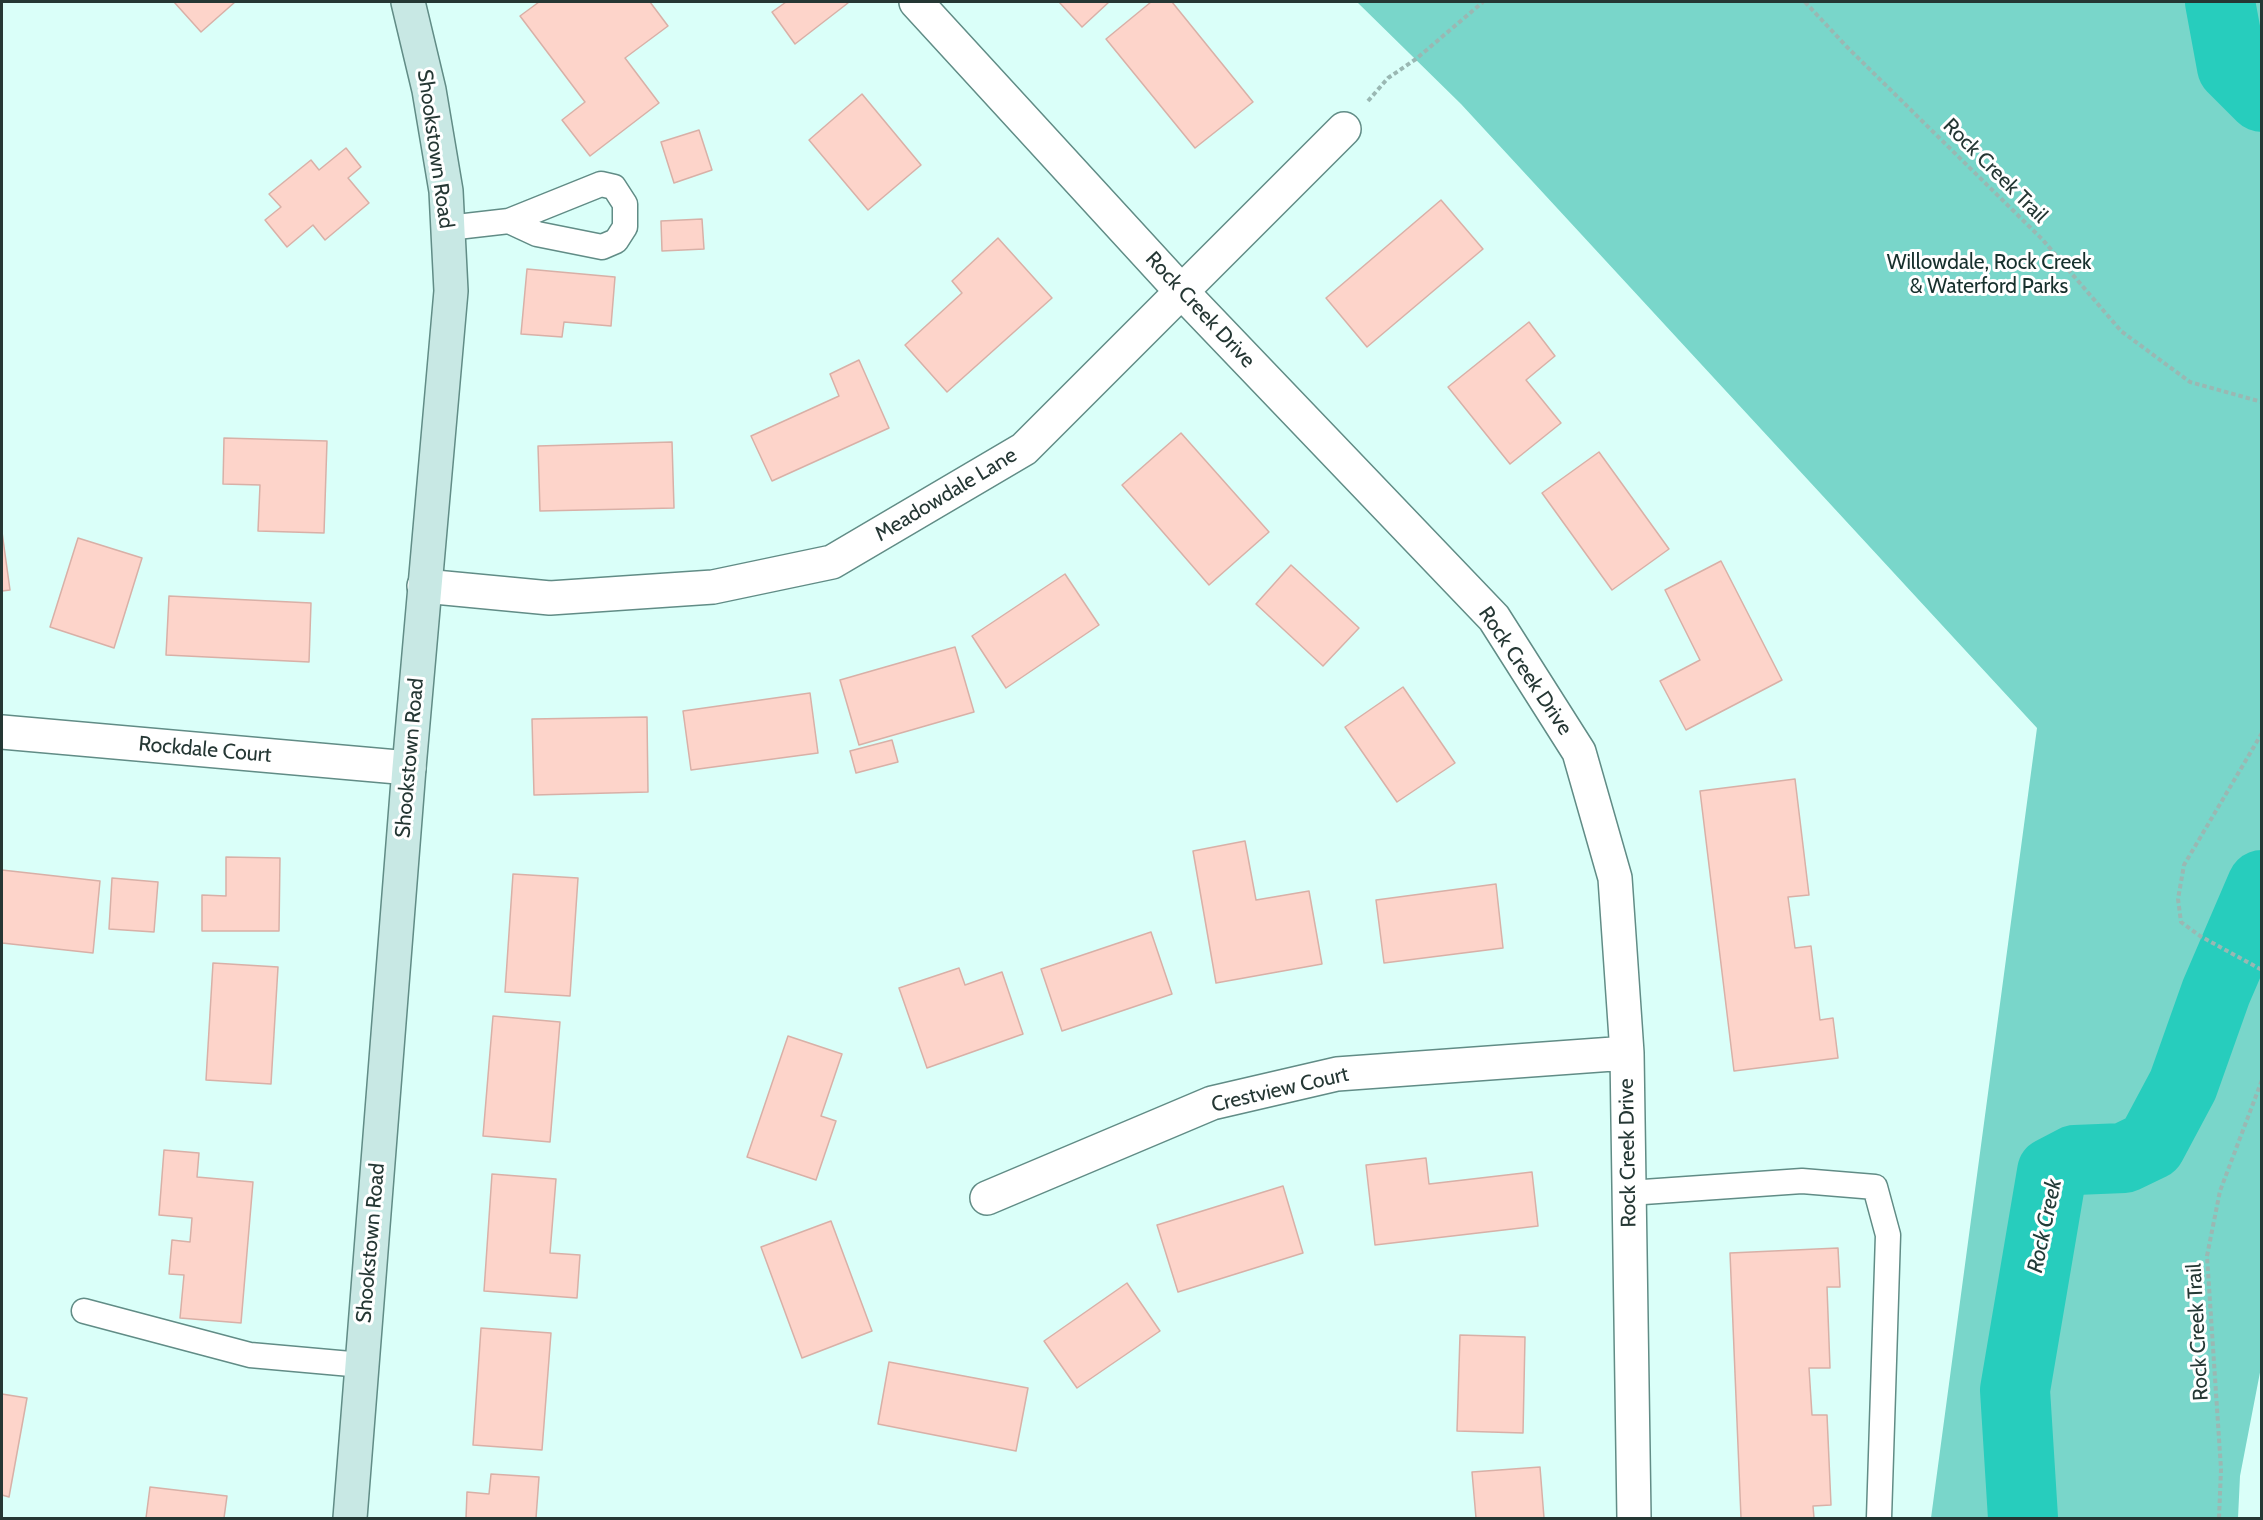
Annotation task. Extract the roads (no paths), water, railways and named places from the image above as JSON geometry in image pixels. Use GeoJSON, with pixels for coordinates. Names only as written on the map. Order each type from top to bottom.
{"type":"FeatureCollection","features":[{"type":"Feature","properties":{"kind":"street","name":"Shookstown Road"},"geometry":{"type":"LineString","coordinates":[[350,1518],[409,768],[451,291],[446,191],[429,90],[408,2]]}},
{"type":"Feature","properties":{"kind":"street","name":"Rock Creek Drive"},"geometry":{"type":"LineString","coordinates":[[916,2],[1182,292],[1494,618],[1579,752],[1615,878],[1627,1053],[1634,1518]]}},
{"type":"Feature","properties":{"kind":"street","name":"Meadowdale Lane"},"geometry":{"type":"LineString","coordinates":[[424,586],[550,598],[713,587],[832,562],[1024,448],[1344,129]]}},
{"type":"Feature","properties":{"kind":"street","name":"Rockdale Court"},"geometry":{"type":"LineString","coordinates":[[2,732],[409,768]]}},
{"type":"Feature","properties":{"kind":"street","name":"Crestview Court"},"geometry":{"type":"LineString","coordinates":[[987,1198],[1212,1103],[1337,1074],[1627,1053]]}},
{"type":"Feature","properties":{"kind":"lane"},"geometry":{"type":"LineString","coordinates":[[448,228],[509,221]]}},
{"type":"Feature","properties":{"kind":"lane"},"geometry":{"type":"LineString","coordinates":[[1629,1193],[1802,1181],[1875,1187],[1888,1235],[1880,1518]]}},
{"type":"Feature","properties":{"kind":"lane"},"geometry":{"type":"LineString","coordinates":[[84,1311],[250,1355],[362,1365]]}},
{"type":"Feature","properties":{"kind":"waterway","name":"Rock Creek"},"geometry":{"type":"LineString","coordinates":[[2220,2],[2232,67],[2262,97]]}},
{"type":"Feature","properties":{"kind":"waterway","name":"Rock Creek"},"geometry":{"type":"LineString","coordinates":[[2023,1518],[2015,1390],[2052,1172],[2075,1160],[2124,1158],[2151,1145],[2183,1085],[2216,992],[2262,885]]}},
{"type":"Feature","properties":{"kind":"park label","name":"Willowdale, Rock Creek & Waterford Parks"},"geometry":{"type":"Point","coordinates":[1989,275]}}]}
